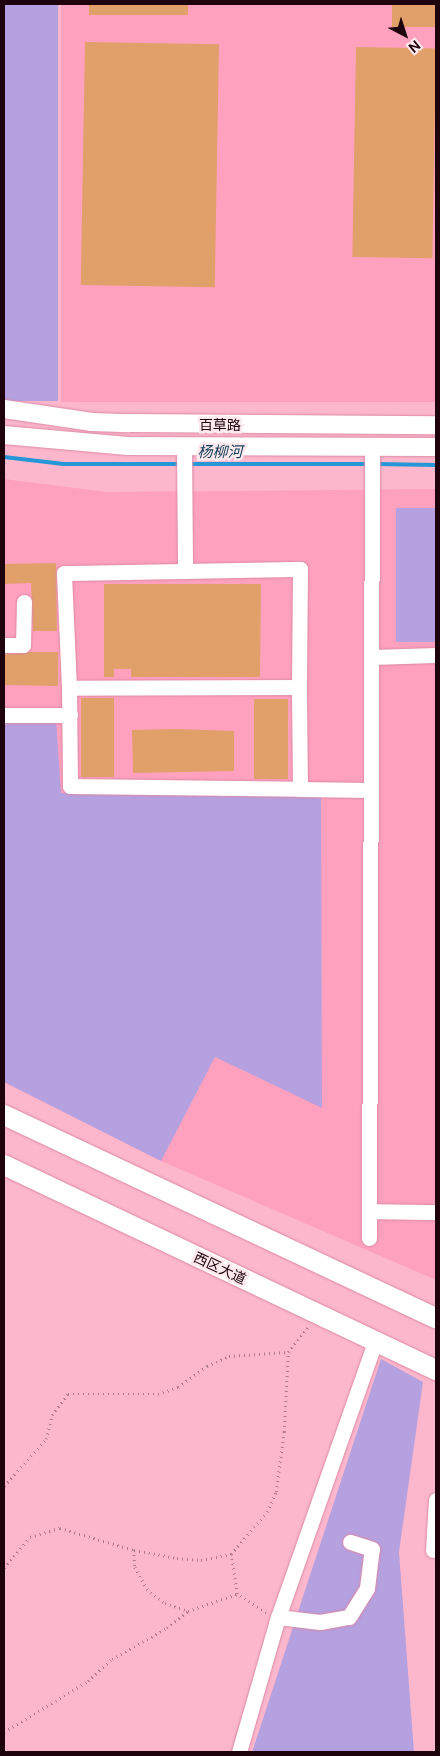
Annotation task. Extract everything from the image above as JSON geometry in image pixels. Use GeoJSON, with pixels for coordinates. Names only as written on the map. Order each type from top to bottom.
{"type":"FeatureCollection","features":[{"type":"Feature","properties":{"kind":"main road"},"geometry":{"type":"LineString","coordinates":[[4,1115],[436,1318]]}},
{"type":"Feature","properties":{"kind":"main road","name":"西区大道"},"geometry":{"type":"LineString","coordinates":[[4,1165],[436,1370]]}},
{"type":"Feature","properties":{"kind":"street","name":"百草路"},"geometry":{"type":"LineString","coordinates":[[4,409],[92,422],[162,425],[436,425]]}},
{"type":"Feature","properties":{"kind":"street","name":"百草路"},"geometry":{"type":"LineString","coordinates":[[4,435],[128,446],[184,458],[372,459],[436,447]]}},
{"type":"Feature","properties":{"kind":"street"},"geometry":{"type":"LineString","coordinates":[[184,458],[185,571]]}},
{"type":"Feature","properties":{"kind":"street"},"geometry":{"type":"LineString","coordinates":[[369,1238],[372,459]]}},
{"type":"Feature","properties":{"kind":"street"},"geometry":{"type":"LineString","coordinates":[[300,789],[300,568],[64,573],[70,715],[70,786],[370,790]]}},
{"type":"Feature","properties":{"kind":"street"},"geometry":{"type":"LineString","coordinates":[[4,645],[23,645],[24,602]]}},
{"type":"Feature","properties":{"kind":"street"},"geometry":{"type":"LineString","coordinates":[[371,656],[436,655]]}},
{"type":"Feature","properties":{"kind":"street"},"geometry":{"type":"LineString","coordinates":[[69,688],[299,687]]}},
{"type":"Feature","properties":{"kind":"street"},"geometry":{"type":"LineString","coordinates":[[4,714],[70,715]]}},
{"type":"Feature","properties":{"kind":"street"},"geometry":{"type":"LineString","coordinates":[[369,1212],[436,1212]]}},
{"type":"Feature","properties":{"kind":"street"},"geometry":{"type":"LineString","coordinates":[[238,1752],[278,1619],[375,1342]]}},
{"type":"Feature","properties":{"kind":"street"},"geometry":{"type":"LineString","coordinates":[[433,1550],[436,1500]]}},
{"type":"Feature","properties":{"kind":"street"},"geometry":{"type":"LineString","coordinates":[[278,1619],[320,1622],[349,1617],[367,1588],[372,1549],[350,1542]]}},
{"type":"Feature","properties":{"kind":"path"},"geometry":{"type":"LineString","coordinates":[[4,1568],[30,1537],[60,1528],[134,1550],[201,1560],[231,1554],[266,1512],[276,1492],[284,1432],[288,1352],[318,1315]]}},
{"type":"Feature","properties":{"kind":"path"},"geometry":{"type":"LineString","coordinates":[[4,1486],[46,1439],[52,1415],[68,1394],[158,1394],[178,1387],[207,1366],[229,1356],[288,1352]]}},
{"type":"Feature","properties":{"kind":"path"},"geometry":{"type":"LineString","coordinates":[[134,1550],[135,1567],[147,1589],[165,1603],[188,1611]]}},
{"type":"Feature","properties":{"kind":"path"},"geometry":{"type":"LineString","coordinates":[[231,1554],[237,1594]]}},
{"type":"Feature","properties":{"kind":"path"},"geometry":{"type":"LineString","coordinates":[[237,1594],[278,1619]]}},
{"type":"Feature","properties":{"kind":"path"},"geometry":{"type":"LineString","coordinates":[[4,1732],[88,1681],[112,1659],[167,1628],[188,1611],[237,1594]]}},
{"type":"Feature","properties":{"kind":"shaded area"},"geometry":{"type":"Polygon","coordinates":[[[4,4],[58,4],[58,401],[4,401],[4,4]]]}},
{"type":"Feature","properties":{"kind":"shaded area"},"geometry":{"type":"Polygon","coordinates":[[[61,4],[436,4],[436,402],[61,402],[61,4]]]}},
{"type":"Feature","properties":{"kind":"shaded area"},"geometry":{"type":"Polygon","coordinates":[[[4,479],[107,492],[436,489],[436,1280],[161,1161],[4,1082],[4,479]]]}},
{"type":"Feature","properties":{"kind":"shaded area"},"geometry":{"type":"Polygon","coordinates":[[[396,508],[436,508],[436,642],[396,642],[396,508]]]}},
{"type":"Feature","properties":{"kind":"shaded area"},"geometry":{"type":"Polygon","coordinates":[[[4,718],[56,718],[61,793],[321,793],[322,1108],[215,1057],[161,1161],[4,1082],[4,718]]]}},
{"type":"Feature","properties":{"kind":"shaded area"},"geometry":{"type":"Polygon","coordinates":[[[381,1359],[423,1382],[399,1552],[414,1752],[252,1752],[381,1359]]]}},
{"type":"Feature","properties":{"kind":"building"},"geometry":{"type":"Polygon","coordinates":[[[89,4],[188,4],[188,15],[89,15],[89,4]]]}},
{"type":"Feature","properties":{"kind":"building"},"geometry":{"type":"Polygon","coordinates":[[[392,4],[436,4],[436,27],[392,27],[392,4]]]}},
{"type":"Feature","properties":{"kind":"building"},"geometry":{"type":"Polygon","coordinates":[[[85,42],[219,44],[215,287],[81,285],[85,42]]]}},
{"type":"Feature","properties":{"kind":"building"},"geometry":{"type":"Polygon","coordinates":[[[356,47],[436,48],[432,258],[352,257],[356,47]]]}},
{"type":"Feature","properties":{"kind":"building"},"geometry":{"type":"Polygon","coordinates":[[[56,563],[57,631],[33,631],[31,583],[4,584],[4,564],[56,563]]]}},
{"type":"Feature","properties":{"kind":"building"},"geometry":{"type":"Polygon","coordinates":[[[104,584],[261,584],[260,677],[131,677],[131,669],[114,669],[114,677],[104,677],[104,584]]]}},
{"type":"Feature","properties":{"kind":"building"},"geometry":{"type":"Polygon","coordinates":[[[58,652],[58,686],[4,685],[4,654],[58,652]]]}},
{"type":"Feature","properties":{"kind":"building"},"geometry":{"type":"Polygon","coordinates":[[[81,698],[114,698],[114,777],[81,777],[81,698]]]}},
{"type":"Feature","properties":{"kind":"building"},"geometry":{"type":"Polygon","coordinates":[[[254,699],[288,699],[288,779],[254,779],[254,699]]]}},
{"type":"Feature","properties":{"kind":"building"},"geometry":{"type":"Polygon","coordinates":[[[132,730],[234,731],[234,771],[133,773],[132,730]]]}},
{"type":"Feature","properties":{"kind":"waterway","name":"杨柳河"},"geometry":{"type":"LineString","coordinates":[[4,457],[64,464],[182,464]]}},
{"type":"Feature","properties":{"kind":"waterway","name":"杨柳河"},"geometry":{"type":"LineString","coordinates":[[189,464],[369,464]]}},
{"type":"Feature","properties":{"kind":"waterway","name":"杨柳河"},"geometry":{"type":"LineString","coordinates":[[376,464],[436,465]]}}]}
